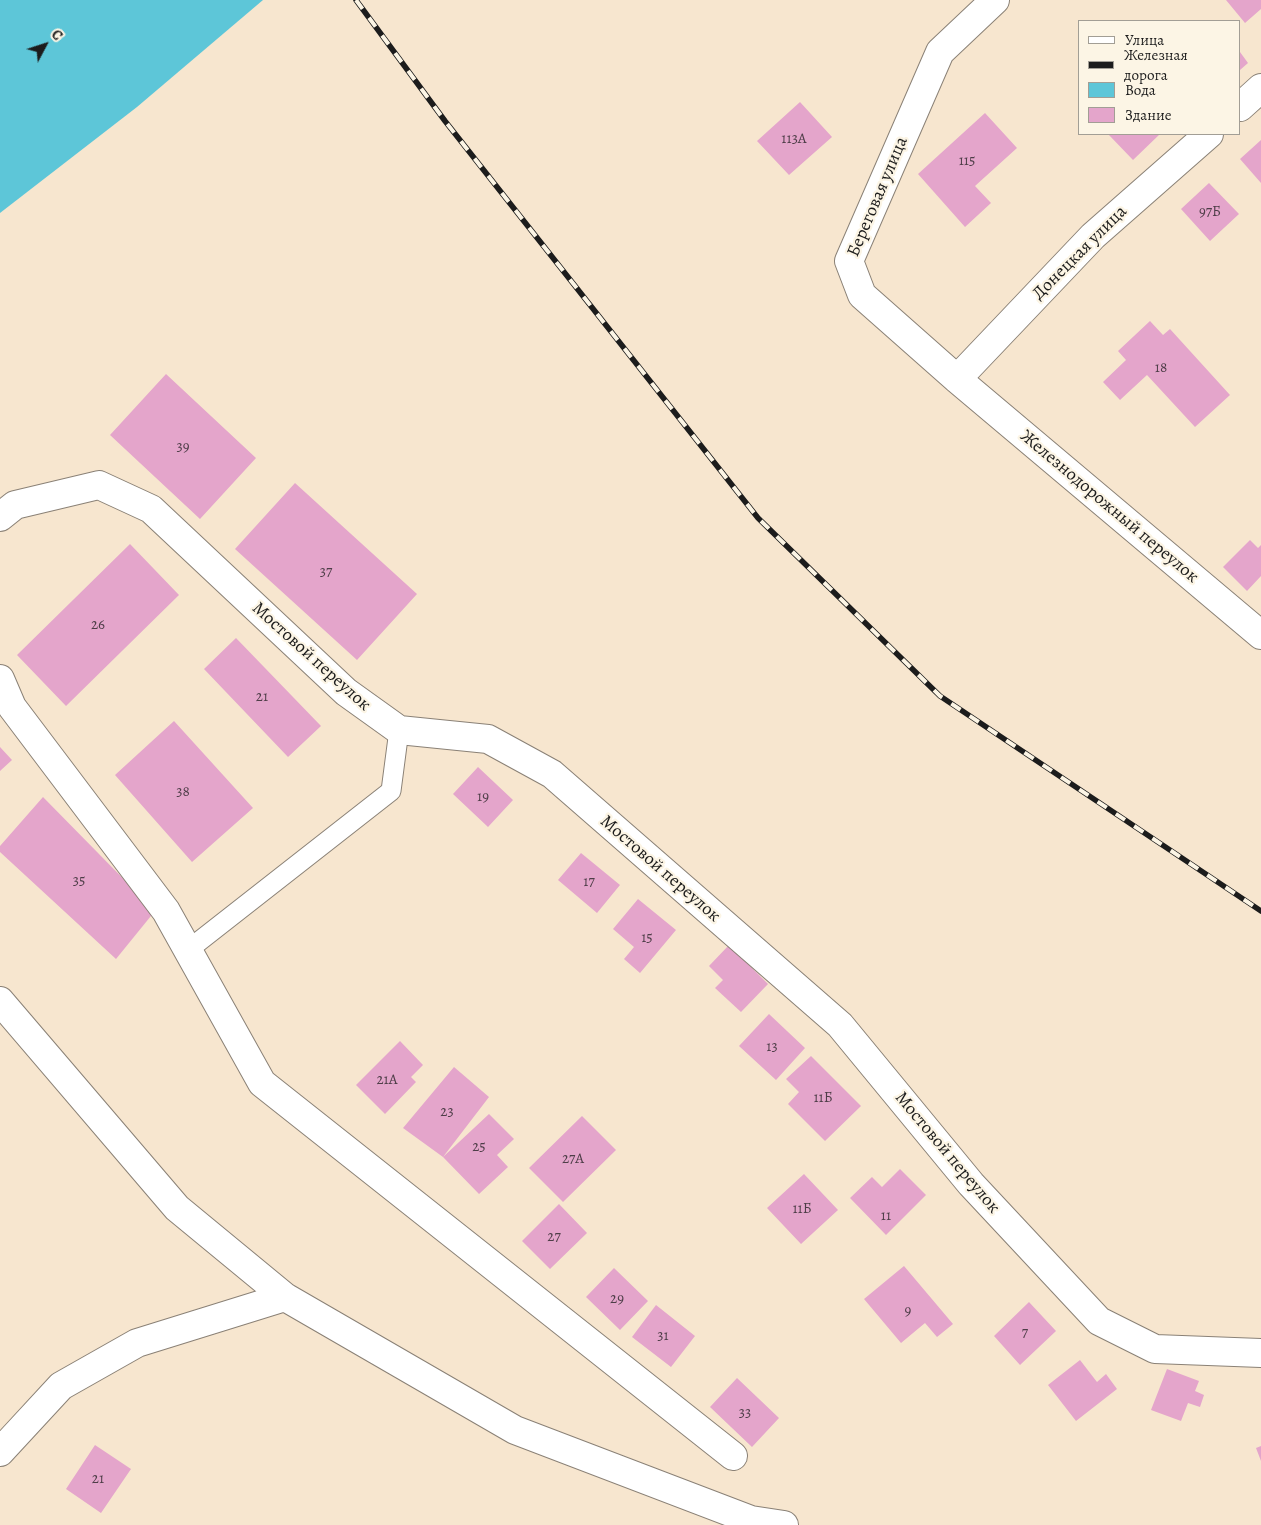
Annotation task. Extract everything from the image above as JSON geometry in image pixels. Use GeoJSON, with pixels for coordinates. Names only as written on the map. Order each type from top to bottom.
{"type":"FeatureCollection","features":[{"type":"Feature","properties":{"kind":"street","name":"Береговая улица"},"geometry":{"type":"LineString","coordinates":[[957,379],[862,295],[848,260],[940,52],[996,0]]}},
{"type":"Feature","properties":{"kind":"street"},"geometry":{"type":"LineString","coordinates":[[1241,106],[1261,88]]}},
{"type":"Feature","properties":{"kind":"street","name":"Донецкая улица"},"geometry":{"type":"LineString","coordinates":[[957,379],[1093,236],[1208,135]]}},
{"type":"Feature","properties":{"kind":"street","name":"Железнодорожный переулок"},"geometry":{"type":"LineString","coordinates":[[957,379],[1261,635]]}},
{"type":"Feature","properties":{"kind":"street","name":"Мостовой переулок"},"geometry":{"type":"LineString","coordinates":[[0,517],[15,505],[99,485],[151,509],[346,692],[399,730],[488,739],[552,774],[840,1025],[971,1184],[1098,1321],[1155,1349],[1261,1353]]}},
{"type":"Feature","properties":{"kind":"street"},"geometry":{"type":"LineString","coordinates":[[0,679],[12,707],[166,911],[262,1083],[733,1456]]}},
{"type":"Feature","properties":{"kind":"street"},"geometry":{"type":"LineString","coordinates":[[0,1001],[177,1208],[285,1297],[515,1430],[751,1520],[784,1525]]}},
{"type":"Feature","properties":{"kind":"street"},"geometry":{"type":"LineString","coordinates":[[0,1452],[60,1386],[137,1343],[285,1297]]}},
{"type":"Feature","properties":{"kind":"lane"},"geometry":{"type":"LineString","coordinates":[[188,950],[391,791],[399,730]]}},
{"type":"Feature","properties":{"kind":"water"},"geometry":{"type":"Polygon","coordinates":[[[0,0],[263,0],[137,107],[0,213],[0,0]]]}},
{"type":"Feature","properties":{"kind":"building"},"geometry":{"type":"Polygon","coordinates":[[[1226,0],[1261,0],[1261,9],[1245,23],[1226,0]]]}},
{"type":"Feature","properties":{"kind":"building"},"geometry":{"type":"Polygon","coordinates":[[[1241,53],[1248,63],[1241,69],[1241,53]]]}},
{"type":"Feature","properties":{"kind":"building"},"geometry":{"type":"Polygon","coordinates":[[[800,102],[832,137],[789,175],[757,141],[800,102]]]}},
{"type":"Feature","properties":{"kind":"building"},"geometry":{"type":"Polygon","coordinates":[[[985,113],[1017,148],[975,186],[991,203],[965,227],[918,174],[985,113]]]}},
{"type":"Feature","properties":{"kind":"building"},"geometry":{"type":"Polygon","coordinates":[[[1109,135],[1159,135],[1133,160],[1109,135]]]}},
{"type":"Feature","properties":{"kind":"building"},"geometry":{"type":"Polygon","coordinates":[[[1261,140],[1261,183],[1240,159],[1261,140]]]}},
{"type":"Feature","properties":{"kind":"building"},"geometry":{"type":"Polygon","coordinates":[[[1209,183],[1239,214],[1210,241],[1181,209],[1209,183]]]}},
{"type":"Feature","properties":{"kind":"building"},"geometry":{"type":"Polygon","coordinates":[[[1150,321],[1163,335],[1170,329],[1230,395],[1195,427],[1147,375],[1120,400],[1103,382],[1126,360],[1118,351],[1150,321]]]}},
{"type":"Feature","properties":{"kind":"building"},"geometry":{"type":"Polygon","coordinates":[[[166,374],[256,458],[200,519],[110,435],[166,374]]]}},
{"type":"Feature","properties":{"kind":"building"},"geometry":{"type":"Polygon","coordinates":[[[295,483],[417,594],[357,660],[235,549],[295,483]]]}},
{"type":"Feature","properties":{"kind":"building"},"geometry":{"type":"Polygon","coordinates":[[[1250,540],[1258,548],[1261,545],[1261,576],[1247,591],[1223,567],[1250,540]]]}},
{"type":"Feature","properties":{"kind":"building"},"geometry":{"type":"Polygon","coordinates":[[[130,544],[179,595],[66,706],[17,655],[130,544]]]}},
{"type":"Feature","properties":{"kind":"building"},"geometry":{"type":"Polygon","coordinates":[[[236,638],[321,726],[288,757],[204,669],[236,638]]]}},
{"type":"Feature","properties":{"kind":"building"},"geometry":{"type":"Polygon","coordinates":[[[174,721],[253,808],[192,862],[115,775],[174,721]]]}},
{"type":"Feature","properties":{"kind":"building"},"geometry":{"type":"Polygon","coordinates":[[[0,747],[12,760],[0,771],[0,747]]]}},
{"type":"Feature","properties":{"kind":"building"},"geometry":{"type":"Polygon","coordinates":[[[478,767],[513,800],[488,827],[453,794],[478,767]]]}},
{"type":"Feature","properties":{"kind":"building"},"geometry":{"type":"Polygon","coordinates":[[[43,797],[155,911],[116,959],[0,852],[0,846],[43,797]]]}},
{"type":"Feature","properties":{"kind":"building"},"geometry":{"type":"Polygon","coordinates":[[[581,853],[620,885],[597,913],[558,880],[581,853]]]}},
{"type":"Feature","properties":{"kind":"building"},"geometry":{"type":"Polygon","coordinates":[[[638,899],[676,930],[640,973],[624,959],[634,947],[613,929],[638,899]]]}},
{"type":"Feature","properties":{"kind":"building"},"geometry":{"type":"Polygon","coordinates":[[[729,945],[768,984],[741,1012],[715,988],[723,980],[709,966],[729,945]]]}},
{"type":"Feature","properties":{"kind":"building"},"geometry":{"type":"Polygon","coordinates":[[[769,1014],[805,1048],[776,1080],[739,1046],[769,1014]]]}},
{"type":"Feature","properties":{"kind":"building"},"geometry":{"type":"Polygon","coordinates":[[[400,1041],[423,1065],[411,1077],[416,1082],[385,1114],[356,1085],[400,1041]]]}},
{"type":"Feature","properties":{"kind":"building"},"geometry":{"type":"Polygon","coordinates":[[[811,1056],[861,1106],[825,1141],[788,1104],[799,1092],[786,1079],[811,1056]]]}},
{"type":"Feature","properties":{"kind":"building"},"geometry":{"type":"Polygon","coordinates":[[[454,1067],[489,1097],[443,1157],[403,1128],[454,1067]]]}},
{"type":"Feature","properties":{"kind":"building"},"geometry":{"type":"Polygon","coordinates":[[[489,1114],[514,1139],[497,1155],[508,1167],[479,1194],[443,1157],[489,1114]]]}},
{"type":"Feature","properties":{"kind":"building"},"geometry":{"type":"Polygon","coordinates":[[[582,1116],[616,1150],[563,1202],[529,1168],[582,1116]]]}},
{"type":"Feature","properties":{"kind":"building"},"geometry":{"type":"Polygon","coordinates":[[[900,1169],[926,1195],[886,1235],[850,1198],[872,1177],[882,1187],[900,1169]]]}},
{"type":"Feature","properties":{"kind":"building"},"geometry":{"type":"Polygon","coordinates":[[[804,1174],[838,1210],[801,1244],[767,1208],[804,1174]]]}},
{"type":"Feature","properties":{"kind":"building"},"geometry":{"type":"Polygon","coordinates":[[[559,1204],[587,1233],[550,1269],[522,1241],[559,1204]]]}},
{"type":"Feature","properties":{"kind":"building"},"geometry":{"type":"Polygon","coordinates":[[[904,1266],[953,1324],[937,1337],[925,1323],[901,1343],[864,1299],[904,1266]]]}},
{"type":"Feature","properties":{"kind":"building"},"geometry":{"type":"Polygon","coordinates":[[[614,1268],[648,1301],[620,1330],[586,1297],[614,1268]]]}},
{"type":"Feature","properties":{"kind":"building"},"geometry":{"type":"Polygon","coordinates":[[[1029,1302],[1056,1331],[1020,1365],[994,1336],[1029,1302]]]}},
{"type":"Feature","properties":{"kind":"building"},"geometry":{"type":"Polygon","coordinates":[[[656,1305],[695,1336],[671,1367],[632,1337],[656,1305]]]}},
{"type":"Feature","properties":{"kind":"building"},"geometry":{"type":"Polygon","coordinates":[[[1080,1360],[1097,1382],[1106,1374],[1117,1389],[1076,1421],[1048,1385],[1080,1360]]]}},
{"type":"Feature","properties":{"kind":"building"},"geometry":{"type":"Polygon","coordinates":[[[1167,1369],[1199,1381],[1195,1391],[1204,1395],[1200,1407],[1188,1403],[1181,1421],[1151,1410],[1167,1369]]]}},
{"type":"Feature","properties":{"kind":"building"},"geometry":{"type":"Polygon","coordinates":[[[737,1378],[779,1418],[752,1447],[710,1407],[737,1378]]]}},
{"type":"Feature","properties":{"kind":"building"},"geometry":{"type":"Polygon","coordinates":[[[95,1445],[131,1469],[101,1513],[66,1489],[95,1445]]]}},
{"type":"Feature","properties":{"kind":"building"},"geometry":{"type":"Polygon","coordinates":[[[1261,1446],[1261,1461],[1256,1448],[1261,1446]]]}},
{"type":"Feature","properties":{"kind":"railway"},"geometry":{"type":"LineString","coordinates":[[356,0],[445,121],[758,518],[940,696],[1261,911]]}}]}
